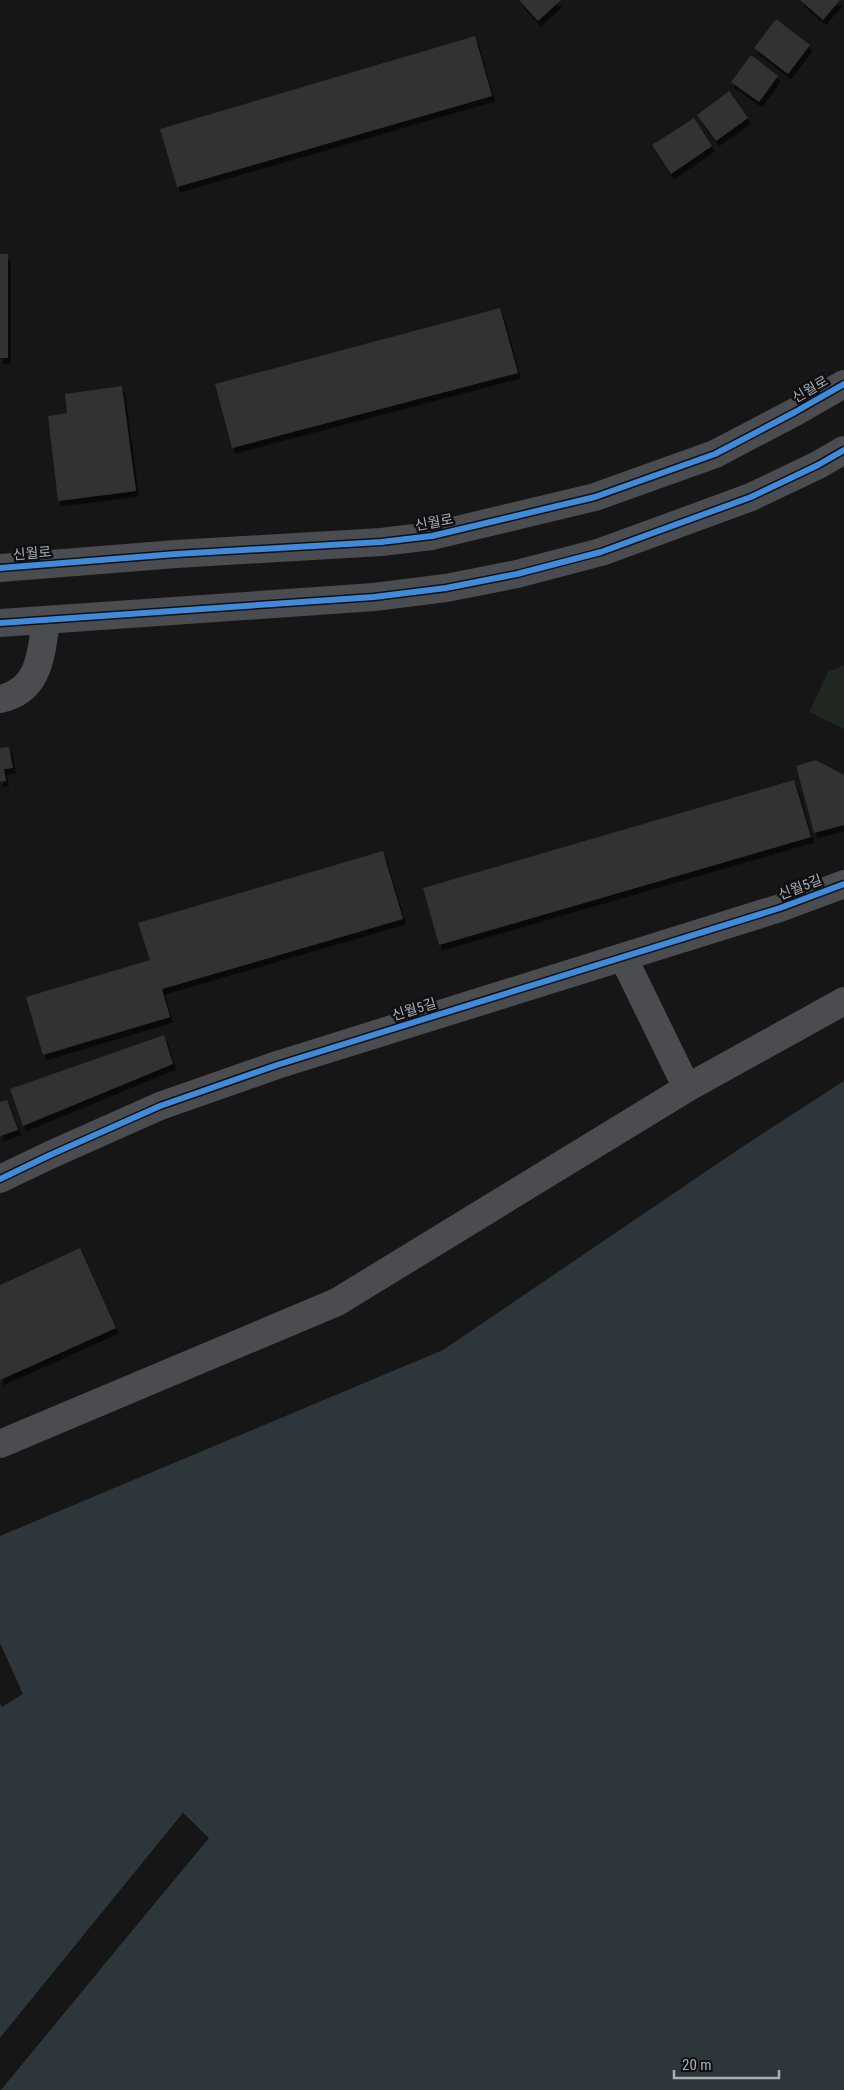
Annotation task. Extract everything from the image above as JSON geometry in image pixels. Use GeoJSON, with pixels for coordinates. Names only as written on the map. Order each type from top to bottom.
{"type":"FeatureCollection","features":[{"type":"Feature","properties":{"kind":"street","name":"신월로"},"geometry":{"type":"LineString","coordinates":[[0,568],[176,554],[381,542],[432,536],[595,497],[715,454],[844,384]]}},
{"type":"Feature","properties":{"kind":"street"},"geometry":{"type":"LineString","coordinates":[[0,623],[374,596],[446,588],[517,574],[601,552],[751,497],[818,465],[844,450]]}},
{"type":"Feature","properties":{"kind":"street"},"geometry":{"type":"LineString","coordinates":[[0,699],[17,694],[29,683],[39,658],[46,620]]}},
{"type":"Feature","properties":{"kind":"street","name":"신월5길"},"geometry":{"type":"LineString","coordinates":[[0,1179],[160,1106],[277,1065],[780,908],[844,884]]}},
{"type":"Feature","properties":{"kind":"street"},"geometry":{"type":"LineString","coordinates":[[623,957],[687,1088]]}},
{"type":"Feature","properties":{"kind":"street"},"geometry":{"type":"LineString","coordinates":[[0,1444],[337,1302],[687,1088],[844,1001]]}},
{"type":"Feature","properties":{"kind":"shaded area"},"geometry":{"type":"Polygon","coordinates":[[[844,665],[844,729],[809,712],[828,672],[844,665]]]}},
{"type":"Feature","properties":{"kind":"shaded area"},"geometry":{"type":"Polygon","coordinates":[[[844,1081],[844,2090],[1,2090],[208,1838],[183,1813],[0,2038],[0,1704],[2,1707],[23,1694],[0,1643],[0,1536],[443,1350],[739,1149],[844,1081]]]}},
{"type":"Feature","properties":{"kind":"pier"},"geometry":{"type":"Polygon","coordinates":[[[183,1813],[209,1838],[0,2090],[0,2087],[205,1838],[183,1816],[0,2041],[0,2038],[183,1813]]]}},
{"type":"Feature","properties":{"kind":"building"},"geometry":{"type":"Polygon","coordinates":[[[519,0],[561,0],[538,21],[519,0]]]}},
{"type":"Feature","properties":{"kind":"building"},"geometry":{"type":"Polygon","coordinates":[[[800,0],[840,0],[823,20],[800,0]]]}},
{"type":"Feature","properties":{"kind":"building"},"geometry":{"type":"Polygon","coordinates":[[[776,19],[810,45],[788,74],[754,48],[776,19]]]}},
{"type":"Feature","properties":{"kind":"building"},"geometry":{"type":"Polygon","coordinates":[[[475,36],[492,96],[177,187],[160,129],[475,36]]]}},
{"type":"Feature","properties":{"kind":"building"},"geometry":{"type":"Polygon","coordinates":[[[751,55],[778,76],[759,102],[731,82],[751,55]]]}},
{"type":"Feature","properties":{"kind":"building"},"geometry":{"type":"Polygon","coordinates":[[[729,91],[748,118],[716,141],[697,115],[729,91]]]}},
{"type":"Feature","properties":{"kind":"building"},"geometry":{"type":"Polygon","coordinates":[[[694,118],[712,146],[671,174],[652,145],[694,118]]]}},
{"type":"Feature","properties":{"kind":"building"},"geometry":{"type":"Polygon","coordinates":[[[0,254],[8,254],[8,358],[0,358],[0,254]]]}},
{"type":"Feature","properties":{"kind":"building"},"geometry":{"type":"Polygon","coordinates":[[[500,308],[518,373],[232,448],[215,384],[500,308]]]}},
{"type":"Feature","properties":{"kind":"building"},"geometry":{"type":"Polygon","coordinates":[[[122,386],[136,491],[58,501],[48,416],[67,413],[65,394],[122,386]]]}},
{"type":"Feature","properties":{"kind":"building"},"geometry":{"type":"Polygon","coordinates":[[[9,747],[13,768],[4,769],[6,781],[0,782],[0,748],[9,747]]]}},
{"type":"Feature","properties":{"kind":"building"},"geometry":{"type":"Polygon","coordinates":[[[816,760],[844,775],[844,825],[814,833],[796,766],[816,760]]]}},
{"type":"Feature","properties":{"kind":"building"},"geometry":{"type":"Polygon","coordinates":[[[794,780],[811,837],[439,945],[423,888],[794,780]]]}},
{"type":"Feature","properties":{"kind":"building"},"geometry":{"type":"Polygon","coordinates":[[[383,851],[403,919],[162,989],[170,1017],[43,1055],[26,997],[150,960],[138,923],[383,851]]]}},
{"type":"Feature","properties":{"kind":"building"},"geometry":{"type":"Polygon","coordinates":[[[164,1035],[173,1064],[23,1126],[10,1089],[164,1035]]]}},
{"type":"Feature","properties":{"kind":"building"},"geometry":{"type":"Polygon","coordinates":[[[7,1100],[18,1130],[0,1136],[0,1102],[7,1100]]]}},
{"type":"Feature","properties":{"kind":"building"},"geometry":{"type":"Polygon","coordinates":[[[80,1248],[116,1328],[0,1380],[0,1285],[80,1248]]]}},
{"type":"Feature","properties":{"kind":"cycle path"},"geometry":{"type":"LineString","coordinates":[[0,568],[176,554],[381,542],[432,536],[595,497],[715,454],[844,384]]}},
{"type":"Feature","properties":{"kind":"cycle path"},"geometry":{"type":"LineString","coordinates":[[0,623],[374,597],[446,588],[517,574],[601,552],[751,497],[818,465],[844,450]]}},
{"type":"Feature","properties":{"kind":"cycle path"},"geometry":{"type":"LineString","coordinates":[[0,1179],[160,1106],[277,1065],[780,908],[844,884]]}}]}
